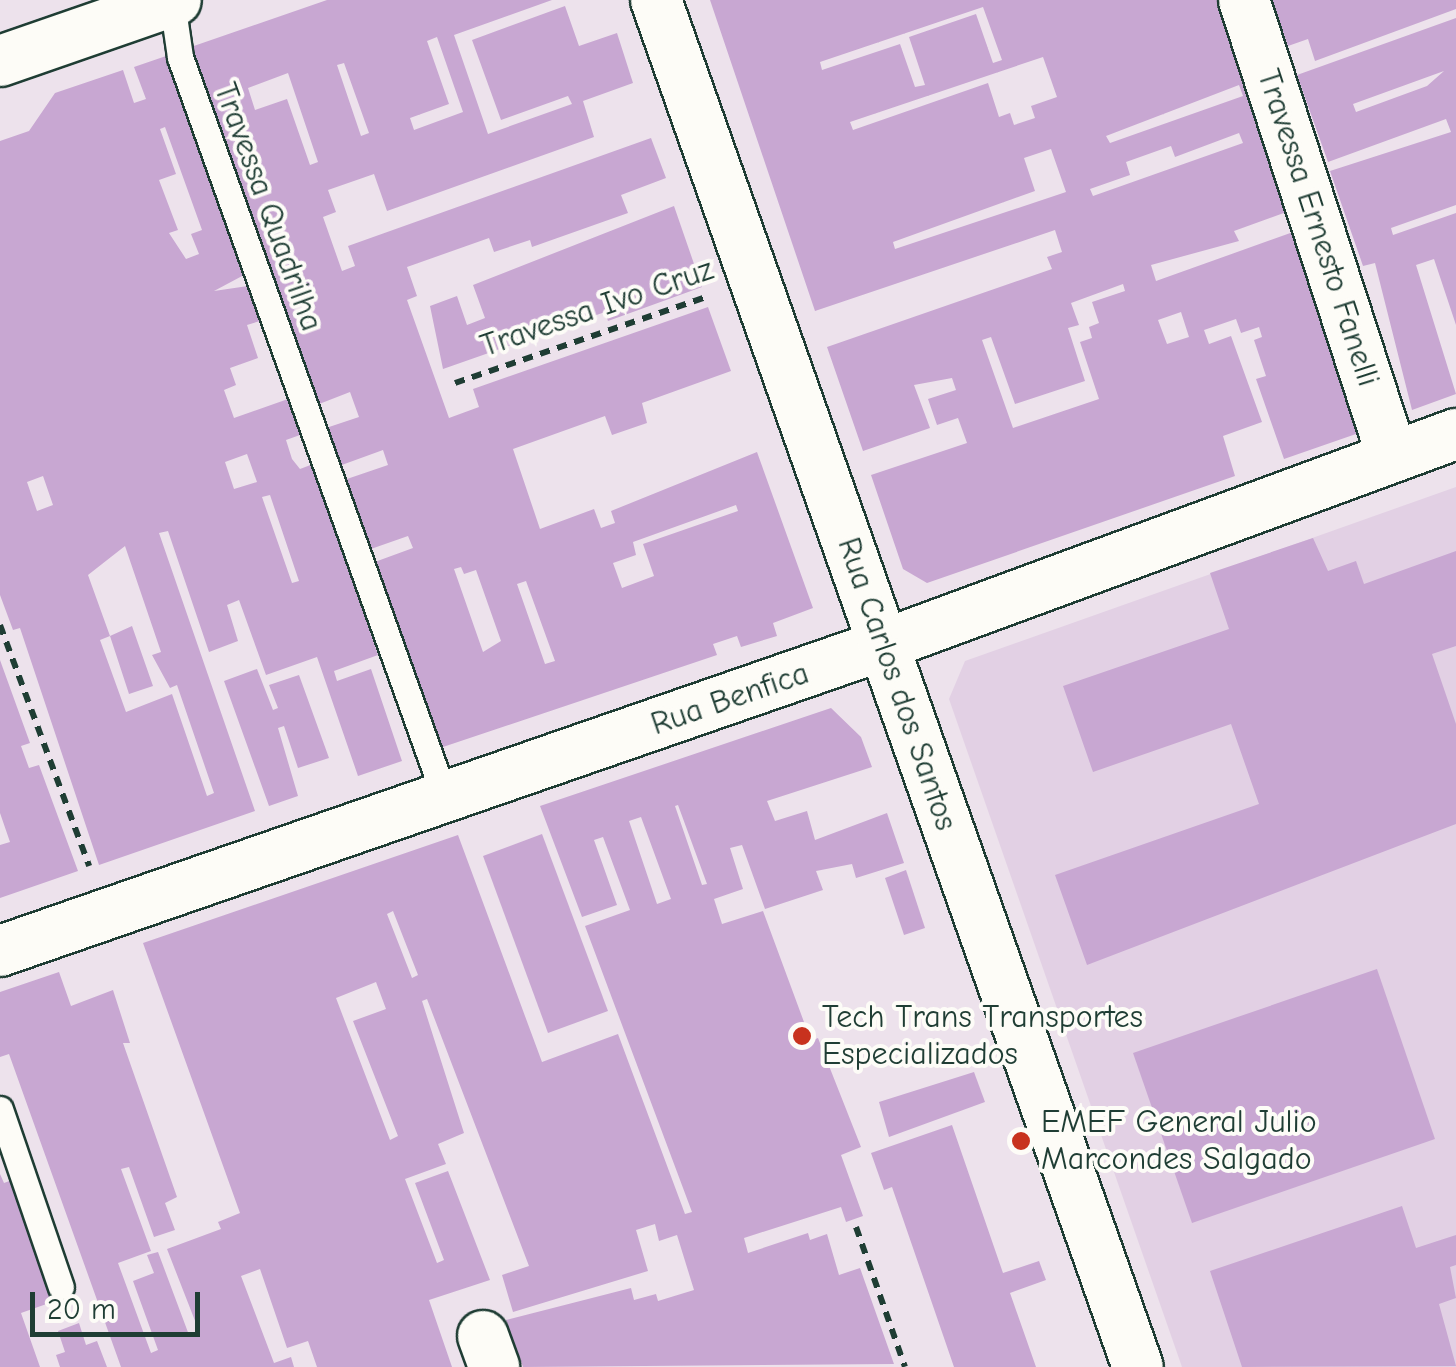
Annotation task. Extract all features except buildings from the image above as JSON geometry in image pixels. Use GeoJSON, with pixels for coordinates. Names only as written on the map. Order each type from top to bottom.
{"type":"FeatureCollection","features":[{"type":"Feature","properties":{"kind":"street","name":"Rua Carlos dos Santos"},"geometry":{"type":"LineString","coordinates":[[656,0],[1138,1367]]}},
{"type":"Feature","properties":{"kind":"street","name":"Travessa Ernesto Fanelli"},"geometry":{"type":"LineString","coordinates":[[1244,0],[1392,456]]}},
{"type":"Feature","properties":{"kind":"street"},"geometry":{"type":"LineString","coordinates":[[0,61],[174,1]]}},
{"type":"Feature","properties":{"kind":"street","name":"Rua Benfica"},"geometry":{"type":"LineString","coordinates":[[0,951],[883,645],[1456,434]]}},
{"type":"Feature","properties":{"kind":"lane","name":"Travessa Quadrilha"},"geometry":{"type":"LineString","coordinates":[[174,1],[180,57],[445,798]]}},
{"type":"Feature","properties":{"kind":"lane"},"geometry":{"type":"LineString","coordinates":[[0,1109],[61,1287]]}},
{"type":"Feature","properties":{"kind":"path","name":"Travessa Ivo Cruz"},"geometry":{"type":"LineString","coordinates":[[455,384],[754,280]]}},
{"type":"Feature","properties":{"kind":"path"},"geometry":{"type":"LineString","coordinates":[[0,625],[107,914]]}},
{"type":"Feature","properties":{"kind":"path"},"geometry":{"type":"LineString","coordinates":[[856,1227],[905,1367]]}},
{"type":"Feature","properties":{"kind":"shaded area"},"geometry":{"type":"Polygon","coordinates":[[[1456,487],[1456,1367],[1182,1367],[949,699],[965,661],[1456,487]]]}},
{"type":"Feature","properties":{"kind":"place","name":"Tech Trans Transportes Especializados"},"geometry":{"type":"Point","coordinates":[802,1036]}},
{"type":"Feature","properties":{"kind":"place","name":"EMEF General Julio Marcondes Salgado"},"geometry":{"type":"Point","coordinates":[1021,1141]}}]}
